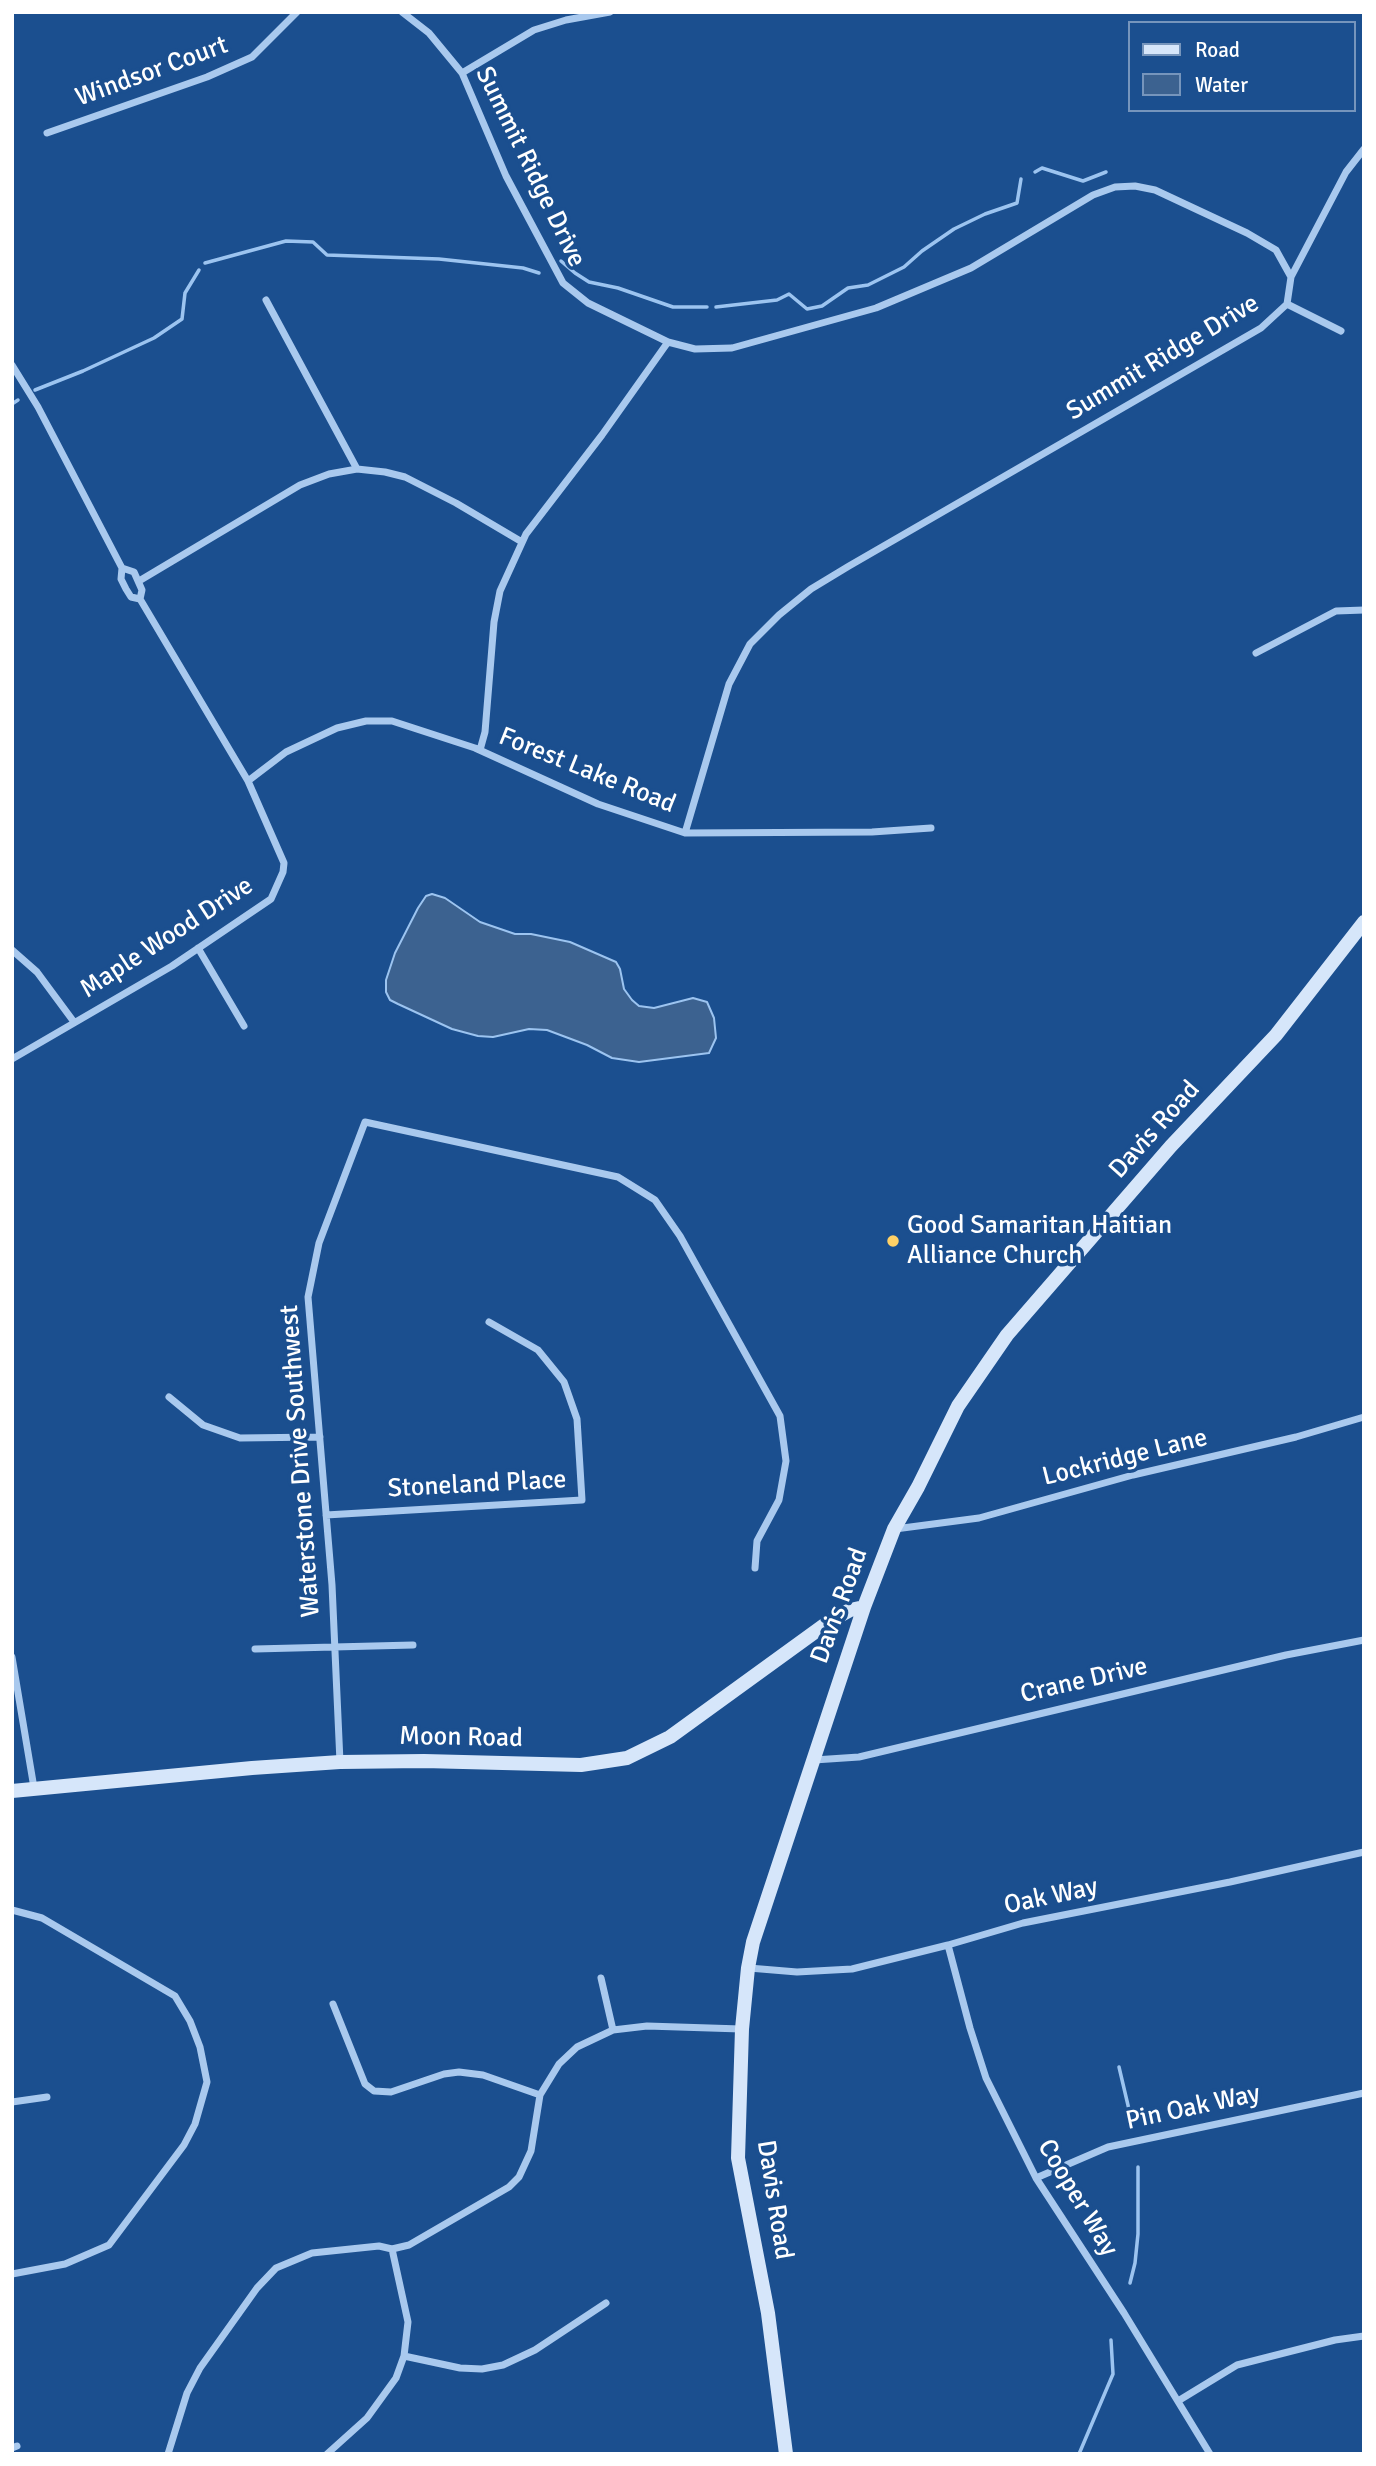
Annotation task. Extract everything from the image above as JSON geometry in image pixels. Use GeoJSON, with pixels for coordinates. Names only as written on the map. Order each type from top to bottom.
{"type":"FeatureCollection","features":[{"type":"Feature","properties":{"kind":"street","name":"Windsor Court"},"geometry":{"type":"LineString","coordinates":[[47,133],[207,77],[252,57],[297,12]]}},
{"type":"Feature","properties":{"kind":"street","name":"Summit Ridge Drive"},"geometry":{"type":"LineString","coordinates":[[402,12],[429,33],[461,73],[506,176],[563,283],[588,303],[668,342],[695,349],[733,348],[876,308],[971,268],[1093,195],[1115,187],[1135,186],[1155,190],[1247,233],[1276,250],[1291,277],[1287,304],[1261,328],[811,589],[779,615],[750,644],[729,684],[685,833]]}},
{"type":"Feature","properties":{"kind":"street"},"geometry":{"type":"LineString","coordinates":[[461,73],[534,30],[566,20],[610,12]]}},
{"type":"Feature","properties":{"kind":"street"},"geometry":{"type":"LineString","coordinates":[[1291,277],[1346,172],[1364,149]]}},
{"type":"Feature","properties":{"kind":"street"},"geometry":{"type":"LineString","coordinates":[[267,300],[357,469]]}},
{"type":"Feature","properties":{"kind":"street"},"geometry":{"type":"LineString","coordinates":[[1287,304],[1341,331]]}},
{"type":"Feature","properties":{"kind":"street"},"geometry":{"type":"LineString","coordinates":[[480,750],[485,732],[494,622],[500,591],[522,542],[668,342]]}},
{"type":"Feature","properties":{"kind":"street","name":"Maple Wood Drive"},"geometry":{"type":"LineString","coordinates":[[12,365],[38,407],[122,568],[121,579],[126,589],[131,597],[140,599]]}},
{"type":"Feature","properties":{"kind":"street"},"geometry":{"type":"LineString","coordinates":[[139,581],[300,485],[329,474],[357,469],[405,477],[522,542]]}},
{"type":"Feature","properties":{"kind":"street","name":"Maple Wood Drive"},"geometry":{"type":"LineString","coordinates":[[12,1059],[172,966],[271,899],[283,872],[284,863],[279,850],[248,781],[140,599],[142,590],[134,572],[122,568]]}},
{"type":"Feature","properties":{"kind":"street"},"geometry":{"type":"LineString","coordinates":[[1256,653],[1336,611],[1364,610]]}},
{"type":"Feature","properties":{"kind":"street","name":"Forest Lake Road"},"geometry":{"type":"LineString","coordinates":[[248,781],[286,752],[337,728],[366,721],[392,721],[480,750],[598,804],[685,833],[834,833],[931,828]]}},
{"type":"Feature","properties":{"kind":"street","name":"Davis Road"},"geometry":{"type":"LineString","coordinates":[[786,2454],[768,2312],[738,2158],[742,2029],[753,1942],[864,1607],[894,1529],[958,1406],[1007,1335],[1171,1146],[1276,1035],[1364,922]]}},
{"type":"Feature","properties":{"kind":"street"},"geometry":{"type":"LineString","coordinates":[[198,948],[244,1026]]}},
{"type":"Feature","properties":{"kind":"street"},"geometry":{"type":"LineString","coordinates":[[12,950],[37,972],[74,1022]]}},
{"type":"Feature","properties":{"kind":"street","name":"Waterstone Drive Southwest"},"geometry":{"type":"LineString","coordinates":[[341,1762],[326,1515],[308,1297],[318,1243],[365,1122],[618,1177],[655,1200],[680,1236],[780,1416],[786,1461],[779,1500],[757,1541],[755,1568]]}},
{"type":"Feature","properties":{"kind":"street","name":"Stoneland Place"},"geometry":{"type":"LineString","coordinates":[[326,1515],[582,1500],[577,1419],[564,1382],[538,1350],[489,1322]]}},
{"type":"Feature","properties":{"kind":"street"},"geometry":{"type":"LineString","coordinates":[[169,1397],[203,1425],[240,1438],[320,1437]]}},
{"type":"Feature","properties":{"kind":"street","name":"Lockridge Lane"},"geometry":{"type":"LineString","coordinates":[[894,1529],[979,1518],[1133,1475],[1296,1437],[1364,1417]]}},
{"type":"Feature","properties":{"kind":"street","name":"Moon Road"},"geometry":{"type":"LineString","coordinates":[[12,1791],[341,1762],[581,1765],[627,1758],[670,1737],[830,1621],[850,1610],[864,1607]]}},
{"type":"Feature","properties":{"kind":"street","name":"Crane Drive"},"geometry":{"type":"LineString","coordinates":[[814,1760],[859,1757],[1286,1655],[1364,1640]]}},
{"type":"Feature","properties":{"kind":"street"},"geometry":{"type":"LineString","coordinates":[[255,1649],[413,1645]]}},
{"type":"Feature","properties":{"kind":"street"},"geometry":{"type":"LineString","coordinates":[[12,1657],[34,1789]]}},
{"type":"Feature","properties":{"kind":"street","name":"Oak Way"},"geometry":{"type":"LineString","coordinates":[[748,1968],[797,1972],[852,1969],[1023,1923],[1364,1852]]}},
{"type":"Feature","properties":{"kind":"street"},"geometry":{"type":"LineString","coordinates":[[12,1910],[42,1918],[175,1996],[190,2021],[200,2047],[207,2082],[195,2124],[184,2145],[109,2245],[65,2263],[12,2274]]}},
{"type":"Feature","properties":{"kind":"street","name":"Cooper Way"},"geometry":{"type":"LineString","coordinates":[[948,1945],[986,2078],[1036,2178],[1210,2454]]}},
{"type":"Feature","properties":{"kind":"street"},"geometry":{"type":"LineString","coordinates":[[601,1978],[613,2030]]}},
{"type":"Feature","properties":{"kind":"street"},"geometry":{"type":"LineString","coordinates":[[333,2004],[365,2084],[374,2091],[391,2092],[444,2074],[459,2073],[482,2075],[540,2095]]}},
{"type":"Feature","properties":{"kind":"street"},"geometry":{"type":"LineString","coordinates":[[168,2454],[187,2393],[200,2368],[249,2299],[276,2268],[312,2253],[379,2246],[392,2249],[409,2245],[498,2195],[519,2177],[531,2151],[540,2095],[559,2064],[576,2047],[613,2030],[647,2026],[742,2029]]}},
{"type":"Feature","properties":{"kind":"street","name":"Pin Oak Way"},"geometry":{"type":"LineString","coordinates":[[1036,2178],[1108,2147],[1364,2093]]}},
{"type":"Feature","properties":{"kind":"street"},"geometry":{"type":"LineString","coordinates":[[12,2102],[47,2097]]}},
{"type":"Feature","properties":{"kind":"street"},"geometry":{"type":"LineString","coordinates":[[327,2454],[367,2418],[396,2378],[404,2356],[408,2322],[392,2249]]}},
{"type":"Feature","properties":{"kind":"street"},"geometry":{"type":"LineString","coordinates":[[404,2356],[460,2368],[482,2369],[503,2365],[535,2350],[606,2302]]}},
{"type":"Feature","properties":{"kind":"street"},"geometry":{"type":"LineString","coordinates":[[1178,2401],[1237,2365],[1335,2340],[1364,2336]]}},
{"type":"Feature","properties":{"kind":"water"},"geometry":{"type":"Polygon","coordinates":[[[432,894],[445,898],[480,922],[515,934],[531,934],[570,942],[616,962],[624,989],[639,1006],[654,1008],[693,998],[707,1002],[714,1018],[716,1038],[709,1053],[639,1062],[612,1058],[547,1030],[529,1029],[493,1037],[478,1036],[452,1029],[390,1000],[386,992],[386,980],[395,953],[418,908],[426,896],[432,894]]]}},
{"type":"Feature","properties":{"kind":"waterway"},"geometry":{"type":"LineString","coordinates":[[1035,172],[1042,168],[1083,181],[1106,172]]}},
{"type":"Feature","properties":{"kind":"waterway"},"geometry":{"type":"LineString","coordinates":[[716,307],[777,300],[789,294],[807,309],[822,306],[848,288],[868,285],[904,267],[954,229],[1017,203],[1021,179]]}},
{"type":"Feature","properties":{"kind":"waterway"},"geometry":{"type":"LineString","coordinates":[[205,263],[286,241],[313,242],[327,255],[439,259],[523,268],[539,273]]}},
{"type":"Feature","properties":{"kind":"waterway"},"geometry":{"type":"LineString","coordinates":[[561,261],[589,282],[618,288],[673,307],[707,307]]}},
{"type":"Feature","properties":{"kind":"waterway"},"geometry":{"type":"LineString","coordinates":[[35,390],[154,338],[182,319],[185,293],[199,270]]}},
{"type":"Feature","properties":{"kind":"waterway"},"geometry":{"type":"LineString","coordinates":[[12,404],[18,400]]}},
{"type":"Feature","properties":{"kind":"waterway"},"geometry":{"type":"LineString","coordinates":[[1119,2067],[1131,2118]]}},
{"type":"Feature","properties":{"kind":"waterway"},"geometry":{"type":"LineString","coordinates":[[1130,2283],[1138,2234],[1138,2167]]}},
{"type":"Feature","properties":{"kind":"waterway"},"geometry":{"type":"LineString","coordinates":[[1079,2454],[1113,2374],[1111,2340]]}},
{"type":"Feature","properties":{"kind":"place","name":"Good Samaritan Haitian Alliance Church"},"geometry":{"type":"Point","coordinates":[893,1241]}}]}
